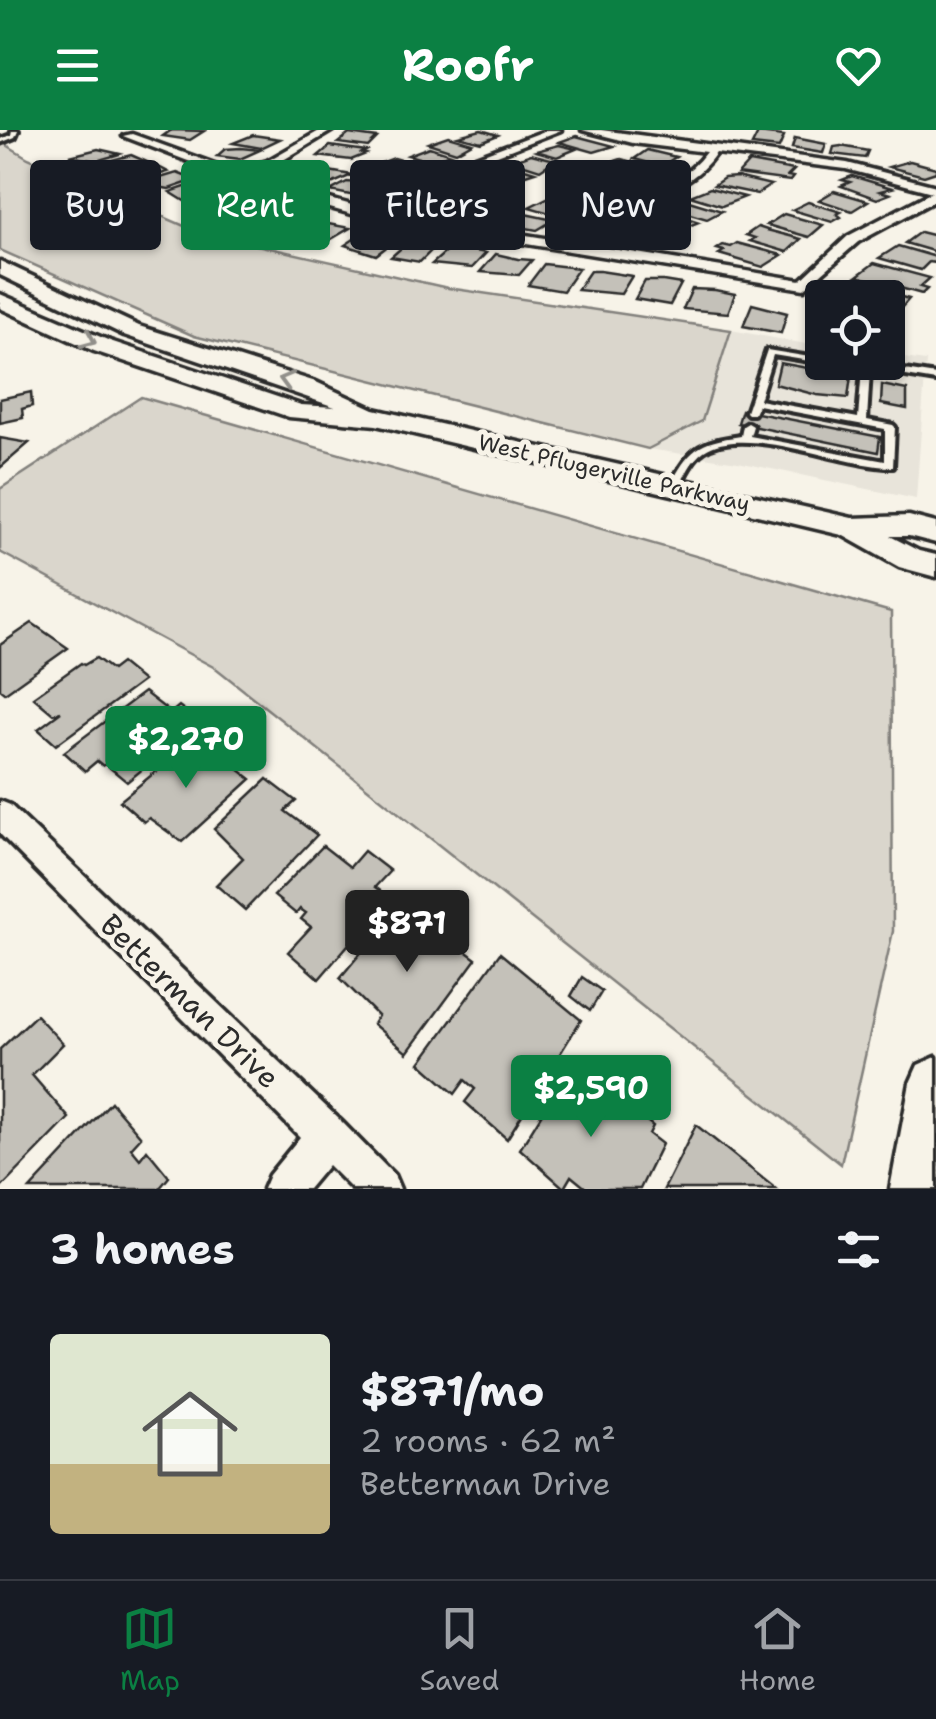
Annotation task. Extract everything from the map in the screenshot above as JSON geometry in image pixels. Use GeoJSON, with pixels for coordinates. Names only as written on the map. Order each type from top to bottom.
{"type":"FeatureCollection","features":[{"type":"Feature","properties":{"kind":"main road","name":"West Pflugerville Parkway"},"geometry":{"type":"LineString","coordinates":[[0,267],[48,296],[120,325],[212,359],[323,390],[376,417]]}},
{"type":"Feature","properties":{"kind":"main road","name":"West Pflugerville Parkway"},"geometry":{"type":"LineString","coordinates":[[0,300],[102,346],[298,412],[376,417],[852,528],[909,526],[936,532]]}},
{"type":"Feature","properties":{"kind":"main road","name":"West Pflugerville Parkway"},"geometry":{"type":"LineString","coordinates":[[852,528],[910,560],[936,566]]}},
{"type":"Feature","properties":{"kind":"main road"},"geometry":{"type":"LineString","coordinates":[[918,1189],[936,1083]]}},
{"type":"Feature","properties":{"kind":"street"},"geometry":{"type":"LineString","coordinates":[[276,160],[328,130]]}},
{"type":"Feature","properties":{"kind":"street"},"geometry":{"type":"LineString","coordinates":[[478,160],[556,130]]}},
{"type":"Feature","properties":{"kind":"street"},"geometry":{"type":"LineString","coordinates":[[586,130],[856,168],[936,192]]}},
{"type":"Feature","properties":{"kind":"street"},"geometry":{"type":"LineString","coordinates":[[135,133],[199,160]]}},
{"type":"Feature","properties":{"kind":"street"},"geometry":{"type":"LineString","coordinates":[[691,175],[698,172],[713,150]]}},
{"type":"Feature","properties":{"kind":"street"},"geometry":{"type":"LineString","coordinates":[[583,250],[804,285],[854,239],[936,192]]}},
{"type":"Feature","properties":{"kind":"street","name":"Betterman Drive"},"geometry":{"type":"LineString","coordinates":[[0,814],[380,1189]]}},
{"type":"Feature","properties":{"kind":"street"},"geometry":{"type":"LineString","coordinates":[[282,1189],[327,1136]]}},
{"type":"Feature","properties":{"kind":"lane"},"geometry":{"type":"LineString","coordinates":[[0,141],[13,136],[15,130]]}},
{"type":"Feature","properties":{"kind":"lane"},"geometry":{"type":"LineString","coordinates":[[674,487],[692,452],[706,443],[747,432],[890,465],[890,428],[753,407],[770,352],[805,357]]}},
{"type":"Feature","properties":{"kind":"lane"},"geometry":{"type":"LineString","coordinates":[[905,373],[936,378]]}},
{"type":"Feature","properties":{"kind":"lane"},"geometry":{"type":"LineString","coordinates":[[862,422],[865,380]]}},
{"type":"Feature","properties":{"kind":"shaded area"},"geometry":{"type":"Polygon","coordinates":[[[0,141],[33,160],[30,250],[161,250],[161,216],[181,225],[181,250],[278,250],[448,288],[731,330],[702,421],[648,449],[194,336],[0,250],[0,141]]]}},
{"type":"Feature","properties":{"kind":"shaded area"},"geometry":{"type":"Polygon","coordinates":[[[731,330],[805,344],[805,380],[905,380],[905,358],[926,361],[916,499],[738,462],[648,449],[702,421],[731,330]]]}},
{"type":"Feature","properties":{"kind":"shaded area"},"geometry":{"type":"Polygon","coordinates":[[[141,397],[891,612],[893,931],[841,1164],[217,669],[0,552],[0,489],[141,397]]]}},
{"type":"Feature","properties":{"kind":"building"},"geometry":{"type":"Polygon","coordinates":[[[173,130],[204,131],[190,140],[163,136],[173,130]]]}},
{"type":"Feature","properties":{"kind":"building"},"geometry":{"type":"Polygon","coordinates":[[[481,130],[498,135],[481,142],[458,136],[481,130]]]}},
{"type":"Feature","properties":{"kind":"building"},"geometry":{"type":"Polygon","coordinates":[[[758,133],[784,136],[779,148],[752,145],[758,133]]]}},
{"type":"Feature","properties":{"kind":"building"},"geometry":{"type":"Polygon","coordinates":[[[349,134],[377,138],[368,147],[338,143],[349,134]]]}},
{"type":"Feature","properties":{"kind":"building"},"geometry":{"type":"Polygon","coordinates":[[[253,135],[280,139],[261,148],[233,143],[253,135]]]}},
{"type":"Feature","properties":{"kind":"building"},"geometry":{"type":"Polygon","coordinates":[[[448,136],[472,143],[456,152],[428,143],[448,136]]]}},
{"type":"Feature","properties":{"kind":"building"},"geometry":{"type":"Polygon","coordinates":[[[576,136],[614,146],[594,152],[559,142],[576,136]]]}},
{"type":"Feature","properties":{"kind":"building"},"geometry":{"type":"Polygon","coordinates":[[[795,138],[826,144],[823,153],[792,148],[795,138]]]}},
{"type":"Feature","properties":{"kind":"building"},"geometry":{"type":"Polygon","coordinates":[[[559,145],[576,149],[557,157],[536,151],[559,145]]]}},
{"type":"Feature","properties":{"kind":"building"},"geometry":{"type":"Polygon","coordinates":[[[330,146],[366,151],[351,160],[318,156],[330,146]]]}},
{"type":"Feature","properties":{"kind":"building"},"geometry":{"type":"Polygon","coordinates":[[[429,147],[451,154],[432,160],[408,155],[429,147]]]}},
{"type":"Feature","properties":{"kind":"building"},"geometry":{"type":"Polygon","coordinates":[[[834,147],[868,151],[865,158],[832,154],[834,147]]]}},
{"type":"Feature","properties":{"kind":"building"},"geometry":{"type":"Polygon","coordinates":[[[98,149],[120,154],[99,160],[70,156],[98,149]]]}},
{"type":"Feature","properties":{"kind":"building"},"geometry":{"type":"Polygon","coordinates":[[[225,149],[260,150],[240,159],[217,156],[225,149]]]}},
{"type":"Feature","properties":{"kind":"building"},"geometry":{"type":"Polygon","coordinates":[[[647,150],[676,157],[671,160],[634,159],[647,150]]]}},
{"type":"Feature","properties":{"kind":"building"},"geometry":{"type":"Polygon","coordinates":[[[531,154],[555,160],[545,160],[540,170],[525,165],[525,160],[515,160],[531,154]]]}},
{"type":"Feature","properties":{"kind":"building"},"geometry":{"type":"Polygon","coordinates":[[[131,155],[142,160],[112,160],[131,155]]]}},
{"type":"Feature","properties":{"kind":"building"},"geometry":{"type":"Polygon","coordinates":[[[910,161],[936,168],[936,172],[924,176],[889,167],[910,161]]]}},
{"type":"Feature","properties":{"kind":"building"},"geometry":{"type":"Polygon","coordinates":[[[749,162],[794,170],[788,176],[793,177],[790,181],[738,174],[749,162]]]}},
{"type":"Feature","properties":{"kind":"building"},"geometry":{"type":"Polygon","coordinates":[[[330,171],[350,176],[330,185],[330,171]]]}},
{"type":"Feature","properties":{"kind":"building"},"geometry":{"type":"Polygon","coordinates":[[[177,173],[181,175],[181,185],[161,188],[161,178],[177,173]]]}},
{"type":"Feature","properties":{"kind":"building"},"geometry":{"type":"Polygon","coordinates":[[[852,176],[892,188],[880,191],[890,194],[877,199],[841,186],[850,182],[842,180],[852,176]]]}},
{"type":"Feature","properties":{"kind":"building"},"geometry":{"type":"Polygon","coordinates":[[[724,178],[771,185],[757,194],[714,185],[724,178]]]}},
{"type":"Feature","properties":{"kind":"building"},"geometry":{"type":"Polygon","coordinates":[[[347,182],[350,182],[350,195],[330,191],[347,182]]]}},
{"type":"Feature","properties":{"kind":"building"},"geometry":{"type":"Polygon","coordinates":[[[710,188],[745,197],[722,206],[691,196],[710,188]]]}},
{"type":"Feature","properties":{"kind":"building"},"geometry":{"type":"Polygon","coordinates":[[[834,191],[868,201],[852,211],[819,200],[834,191]]]}},
{"type":"Feature","properties":{"kind":"building"},"geometry":{"type":"Polygon","coordinates":[[[545,199],[545,212],[529,207],[545,199]]]}},
{"type":"Feature","properties":{"kind":"building"},"geometry":{"type":"Polygon","coordinates":[[[691,202],[722,211],[707,219],[691,214],[691,202]]]}},
{"type":"Feature","properties":{"kind":"building"},"geometry":{"type":"Polygon","coordinates":[[[808,202],[841,212],[837,214],[841,217],[832,222],[792,210],[808,202]]]}},
{"type":"Feature","properties":{"kind":"building"},"geometry":{"type":"Polygon","coordinates":[[[525,214],[545,218],[545,225],[537,230],[525,228],[525,214]]]}},
{"type":"Feature","properties":{"kind":"building"},"geometry":{"type":"Polygon","coordinates":[[[784,214],[823,225],[809,237],[767,225],[784,214]]]}},
{"type":"Feature","properties":{"kind":"building"},"geometry":{"type":"Polygon","coordinates":[[[330,224],[350,228],[330,240],[330,224]]]}},
{"type":"Feature","properties":{"kind":"building"},"geometry":{"type":"Polygon","coordinates":[[[758,227],[801,239],[787,252],[750,241],[755,238],[746,235],[758,227]]]}},
{"type":"Feature","properties":{"kind":"building"},"geometry":{"type":"Polygon","coordinates":[[[920,232],[936,236],[936,252],[905,243],[920,232]]]}},
{"type":"Feature","properties":{"kind":"building"},"geometry":{"type":"Polygon","coordinates":[[[737,243],[782,255],[763,267],[719,254],[724,251],[717,249],[723,245],[731,247],[737,243]]]}},
{"type":"Feature","properties":{"kind":"building"},"geometry":{"type":"Polygon","coordinates":[[[898,246],[936,257],[936,263],[929,262],[921,270],[879,258],[898,246]]]}},
{"type":"Feature","properties":{"kind":"building"},"geometry":{"type":"Polygon","coordinates":[[[399,250],[432,250],[420,262],[391,257],[399,250]]]}},
{"type":"Feature","properties":{"kind":"building"},"geometry":{"type":"Polygon","coordinates":[[[448,250],[486,253],[472,268],[432,264],[448,250]]]}},
{"type":"Feature","properties":{"kind":"building"},"geometry":{"type":"Polygon","coordinates":[[[496,254],[532,260],[519,275],[480,272],[496,254]]]}},
{"type":"Feature","properties":{"kind":"building"},"geometry":{"type":"Polygon","coordinates":[[[874,263],[930,278],[920,287],[927,289],[922,294],[905,289],[905,280],[857,276],[874,263]]]}},
{"type":"Feature","properties":{"kind":"building"},"geometry":{"type":"Polygon","coordinates":[[[544,264],[579,268],[563,291],[528,285],[544,264]]]}},
{"type":"Feature","properties":{"kind":"building"},"geometry":{"type":"Polygon","coordinates":[[[590,271],[632,276],[621,294],[577,290],[590,271]]]}},
{"type":"Feature","properties":{"kind":"building"},"geometry":{"type":"Polygon","coordinates":[[[645,281],[681,284],[670,305],[635,299],[645,281]]]}},
{"type":"Feature","properties":{"kind":"building"},"geometry":{"type":"Polygon","coordinates":[[[692,289],[735,294],[728,313],[683,309],[692,289]]]}},
{"type":"Feature","properties":{"kind":"building"},"geometry":{"type":"Polygon","coordinates":[[[752,304],[787,313],[781,333],[743,326],[752,304]]]}},
{"type":"Feature","properties":{"kind":"building"},"geometry":{"type":"Polygon","coordinates":[[[780,363],[805,368],[805,380],[850,380],[848,398],[775,384],[780,363]]]}},
{"type":"Feature","properties":{"kind":"building"},"geometry":{"type":"Polygon","coordinates":[[[882,385],[907,390],[907,409],[881,404],[882,385]]]}},
{"type":"Feature","properties":{"kind":"building"},"geometry":{"type":"Polygon","coordinates":[[[31,392],[32,406],[22,409],[23,418],[0,423],[0,399],[31,392]]]}},
{"type":"Feature","properties":{"kind":"building"},"geometry":{"type":"Polygon","coordinates":[[[742,410],[880,437],[878,452],[738,423],[742,410]]]}},
{"type":"Feature","properties":{"kind":"building"},"geometry":{"type":"Polygon","coordinates":[[[0,438],[29,443],[0,468],[0,438]]]}},
{"type":"Feature","properties":{"kind":"building"},"geometry":{"type":"Polygon","coordinates":[[[32,623],[68,648],[5,693],[0,689],[0,645],[32,623]]]}},
{"type":"Feature","properties":{"kind":"building"},"geometry":{"type":"Polygon","coordinates":[[[96,658],[112,670],[121,663],[143,681],[56,745],[38,729],[61,712],[53,714],[33,697],[81,663],[96,658]]]}},
{"type":"Feature","properties":{"kind":"building"},"geometry":{"type":"Polygon","coordinates":[[[144,692],[171,713],[179,706],[200,722],[127,782],[109,767],[118,760],[115,757],[103,766],[97,761],[85,771],[64,752],[144,692]]]}},
{"type":"Feature","properties":{"kind":"building"},"geometry":{"type":"Polygon","coordinates":[[[193,741],[204,750],[208,746],[251,779],[182,842],[149,818],[144,822],[120,801],[193,741]]]}},
{"type":"Feature","properties":{"kind":"building"},"geometry":{"type":"Polygon","coordinates":[[[267,779],[296,801],[285,811],[317,835],[245,910],[216,885],[243,858],[214,829],[267,779]]]}},
{"type":"Feature","properties":{"kind":"building"},"geometry":{"type":"Polygon","coordinates":[[[323,846],[350,867],[364,851],[390,871],[375,887],[389,897],[319,979],[288,952],[311,927],[301,919],[306,913],[300,909],[296,914],[274,896],[323,846]]]}},
{"type":"Feature","properties":{"kind":"building"},"geometry":{"type":"Polygon","coordinates":[[[402,903],[476,959],[407,1053],[373,1024],[378,1016],[340,978],[402,903]]]}},
{"type":"Feature","properties":{"kind":"building"},"geometry":{"type":"Polygon","coordinates":[[[500,953],[581,1020],[507,1139],[465,1102],[475,1089],[465,1080],[455,1094],[420,1063],[500,953]]]}},
{"type":"Feature","properties":{"kind":"building"},"geometry":{"type":"Polygon","coordinates":[[[582,977],[602,991],[590,1011],[571,996],[582,977]]]}},
{"type":"Feature","properties":{"kind":"building"},"geometry":{"type":"Polygon","coordinates":[[[36,1015],[63,1044],[32,1075],[69,1118],[0,1189],[0,1049],[36,1015]]]}},
{"type":"Feature","properties":{"kind":"building"},"geometry":{"type":"Polygon","coordinates":[[[570,1068],[625,1113],[628,1106],[653,1126],[649,1134],[662,1144],[640,1189],[587,1189],[571,1176],[564,1188],[520,1149],[570,1068]]]}},
{"type":"Feature","properties":{"kind":"building"},"geometry":{"type":"Polygon","coordinates":[[[111,1102],[141,1137],[131,1148],[140,1159],[147,1150],[169,1177],[159,1189],[30,1189],[111,1102]]]}},
{"type":"Feature","properties":{"kind":"building"},"geometry":{"type":"Polygon","coordinates":[[[696,1125],[776,1189],[664,1189],[696,1125]]]}}]}
